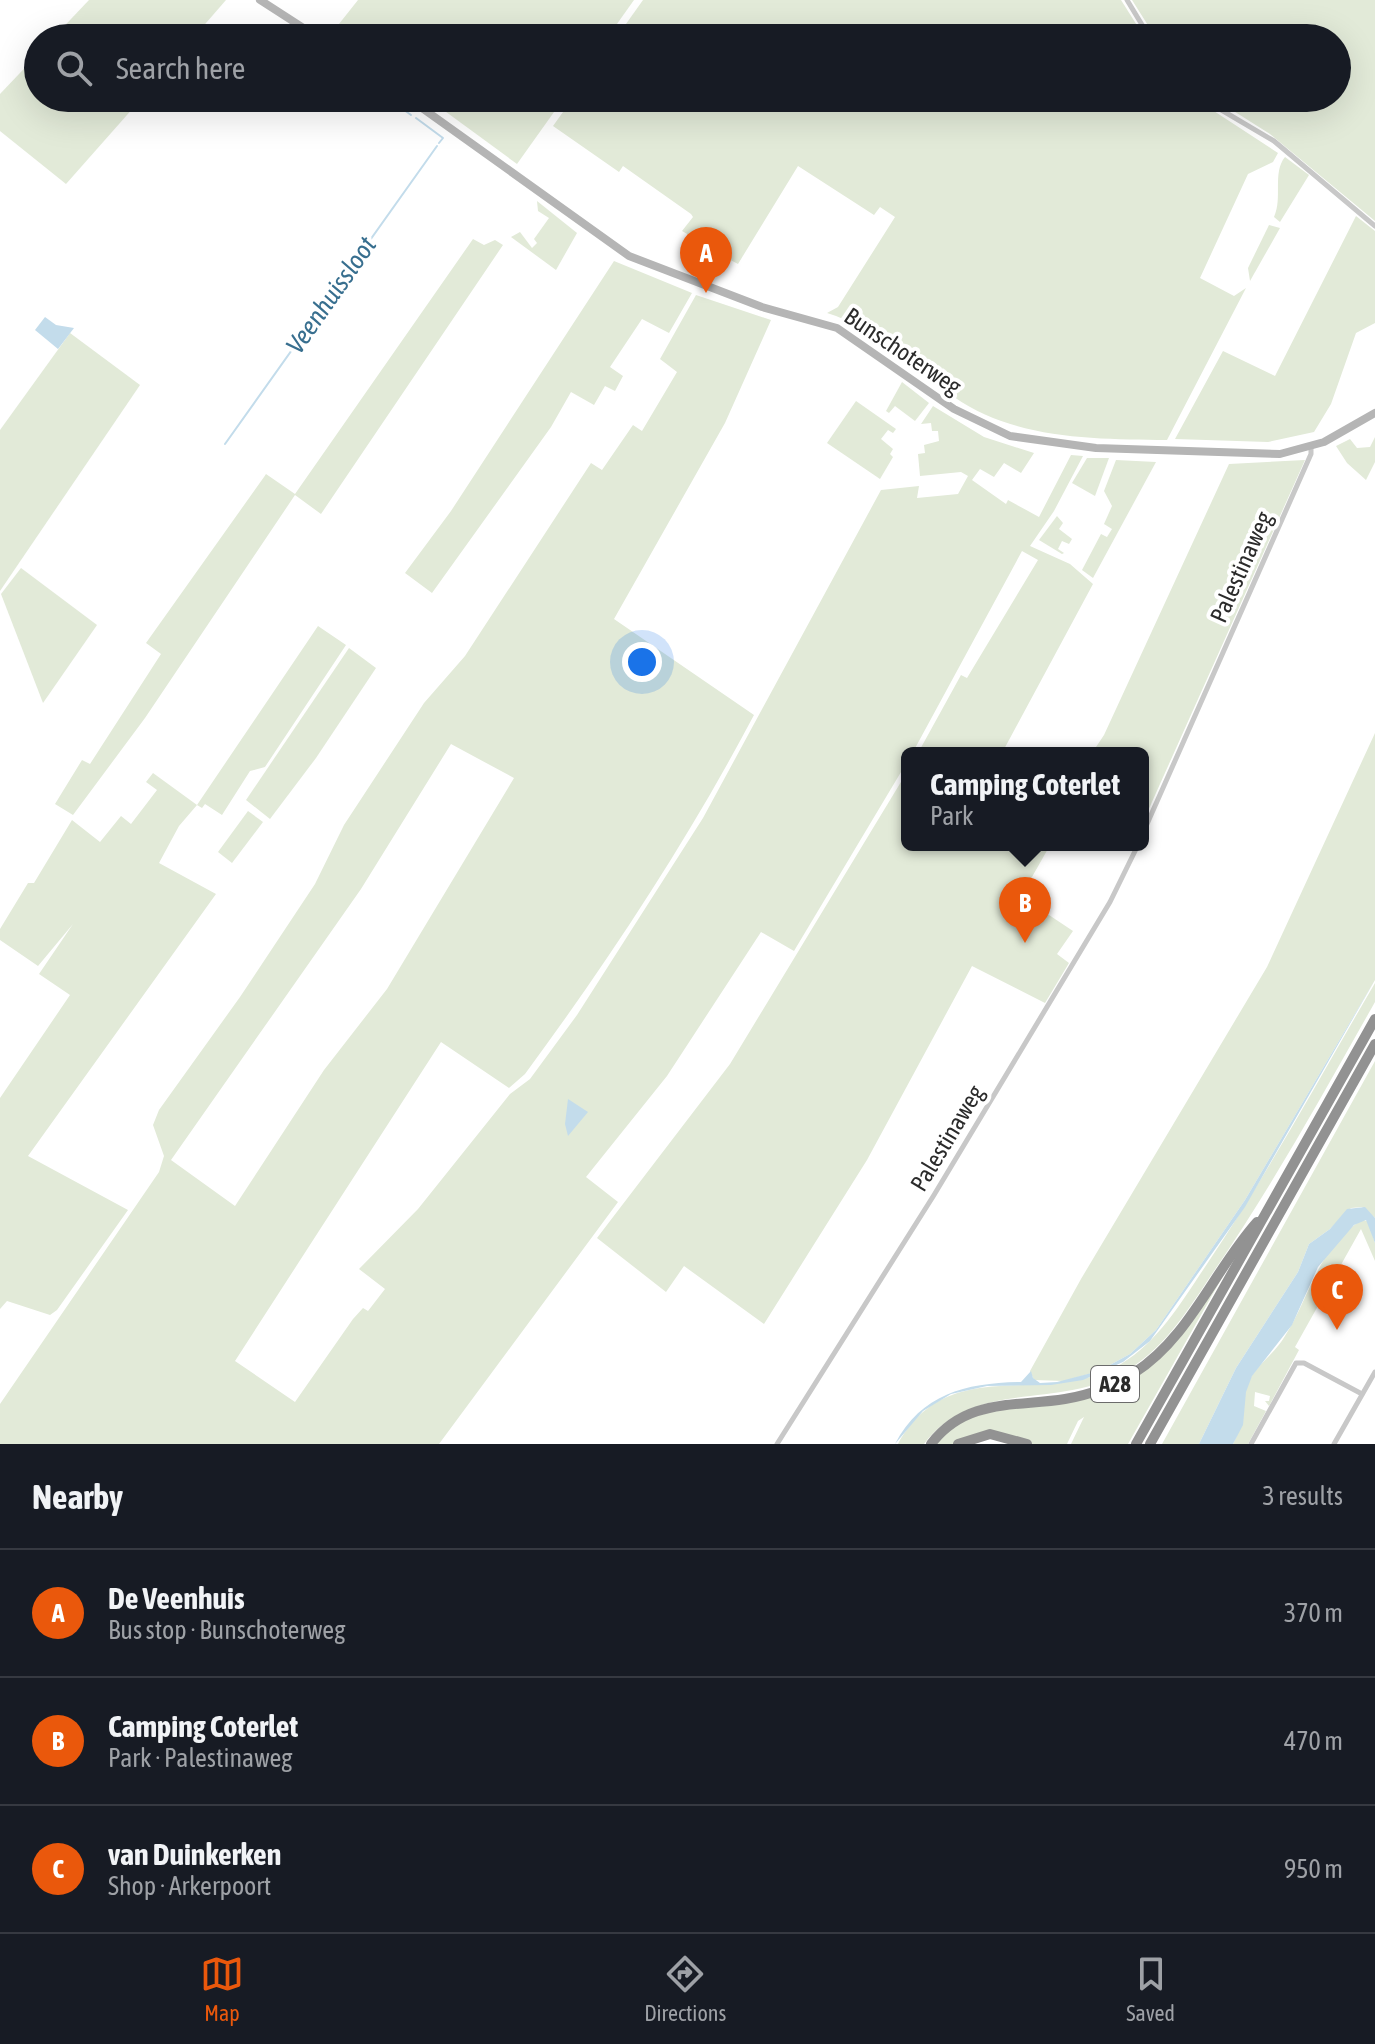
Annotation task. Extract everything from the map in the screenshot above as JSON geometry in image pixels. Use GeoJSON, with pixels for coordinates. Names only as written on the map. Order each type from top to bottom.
{"type":"FeatureCollection","features":[{"type":"Feature","properties":{"kind":"highway","name":"A28"},"geometry":{"type":"LineString","coordinates":[[1136,1444],[1375,1019]]}},
{"type":"Feature","properties":{"kind":"highway","name":"A28"},"geometry":{"type":"LineString","coordinates":[[1150,1444],[1375,1044]]}},
{"type":"Feature","properties":{"kind":"highway","name":"A28"},"geometry":{"type":"LineString","coordinates":[[931,1444],[952,1423],[980,1408],[1087,1394],[1140,1369],[1178,1333],[1245,1236],[1271,1207]]}},
{"type":"Feature","properties":{"kind":"highway"},"geometry":{"type":"LineString","coordinates":[[958,1444],[990,1434],[1027,1444]]}},
{"type":"Feature","properties":{"kind":"main road"},"geometry":{"type":"LineString","coordinates":[[260,0],[297,24]]}},
{"type":"Feature","properties":{"kind":"main road","name":"Bunschoterweg"},"geometry":{"type":"LineString","coordinates":[[428,112],[629,256],[762,307],[837,328],[954,409],[997,431],[1043,443],[1107,449],[1273,454],[1311,447],[1375,413]]}},
{"type":"Feature","properties":{"kind":"street"},"geometry":{"type":"LineString","coordinates":[[1127,0],[1142,24]]}},
{"type":"Feature","properties":{"kind":"street"},"geometry":{"type":"LineString","coordinates":[[1225,112],[1274,141],[1375,226]]}},
{"type":"Feature","properties":{"kind":"street","name":"Palestinaweg"},"geometry":{"type":"LineString","coordinates":[[1149,819],[1311,454],[1311,447]]}},
{"type":"Feature","properties":{"kind":"street","name":"Palestinaweg"},"geometry":{"type":"LineString","coordinates":[[777,1444],[934,1195],[1110,902],[1135,851]]}},
{"type":"Feature","properties":{"kind":"street"},"geometry":{"type":"LineString","coordinates":[[1251,1444],[1296,1363],[1304,1363],[1362,1394]]}},
{"type":"Feature","properties":{"kind":"street"},"geometry":{"type":"LineString","coordinates":[[1334,1444],[1375,1372]]}},
{"type":"Feature","properties":{"kind":"green space"},"geometry":{"type":"Polygon","coordinates":[[[89,0],[226,0],[205,24],[66,24],[89,0]]]}},
{"type":"Feature","properties":{"kind":"green space"},"geometry":{"type":"Polygon","coordinates":[[[358,0],[634,0],[617,24],[339,24],[358,0]]]}},
{"type":"Feature","properties":{"kind":"green space"},"geometry":{"type":"Polygon","coordinates":[[[643,0],[1121,0],[1136,24],[626,24],[643,0]]]}},
{"type":"Feature","properties":{"kind":"green space"},"geometry":{"type":"Polygon","coordinates":[[[1132,0],[1375,0],[1375,221],[1270,134],[1235,112],[1351,112],[1351,24],[1147,24],[1132,0]]]}},
{"type":"Feature","properties":{"kind":"green space"},"geometry":{"type":"Polygon","coordinates":[[[24,69],[24,112],[130,112],[66,184],[0,131],[0,94],[24,69]]]}},
{"type":"Feature","properties":{"kind":"green space"},"geometry":{"type":"Polygon","coordinates":[[[446,112],[554,112],[517,164],[446,112]]]}},
{"type":"Feature","properties":{"kind":"green space"},"geometry":{"type":"Polygon","coordinates":[[[563,112],[1215,112],[1278,153],[1273,162],[1248,174],[1200,278],[1234,296],[1246,288],[1167,440],[1112,439],[1030,429],[978,411],[954,397],[862,328],[827,313],[838,307],[895,217],[880,207],[874,215],[798,166],[738,264],[723,256],[728,245],[725,243],[718,257],[698,247],[696,239],[682,231],[693,217],[691,214],[623,166],[619,172],[553,126],[563,112]]]}},
{"type":"Feature","properties":{"kind":"green space"},"geometry":{"type":"Polygon","coordinates":[[[1285,157],[1309,175],[1280,222],[1274,217],[1279,170],[1285,157]]]}},
{"type":"Feature","properties":{"kind":"green space"},"geometry":{"type":"Polygon","coordinates":[[[537,201],[577,233],[556,270],[511,237],[520,232],[532,248],[537,243],[534,239],[549,218],[538,211],[537,201]]]}},
{"type":"Feature","properties":{"kind":"green space"},"geometry":{"type":"Polygon","coordinates":[[[1356,216],[1375,231],[1375,323],[1356,333],[1331,404],[1314,432],[1268,442],[1175,439],[1223,351],[1275,376],[1356,216]]]}},
{"type":"Feature","properties":{"kind":"green space"},"geometry":{"type":"Polygon","coordinates":[[[1269,225],[1280,228],[1250,281],[1248,268],[1269,225]]]}},
{"type":"Feature","properties":{"kind":"green space"},"geometry":{"type":"Polygon","coordinates":[[[473,239],[484,245],[495,240],[503,245],[321,514],[295,495],[145,718],[73,815],[55,804],[82,760],[90,764],[161,654],[146,643],[266,474],[295,494],[473,239]]]}},
{"type":"Feature","properties":{"kind":"green space"},"geometry":{"type":"Polygon","coordinates":[[[614,261],[692,293],[669,333],[642,319],[610,367],[623,376],[615,391],[605,386],[594,405],[571,392],[551,427],[432,593],[405,573],[451,511],[614,261]]]}},
{"type":"Feature","properties":{"kind":"green space"},"geometry":{"type":"Polygon","coordinates":[[[696,295],[771,320],[725,423],[614,619],[754,715],[646,899],[525,1074],[509,1088],[441,1042],[235,1361],[295,1402],[353,1319],[363,1308],[368,1311],[385,1289],[359,1269],[418,1209],[510,1094],[530,1079],[577,1015],[703,818],[881,490],[919,486],[917,498],[958,494],[968,476],[961,472],[920,476],[918,454],[925,453],[924,445],[939,441],[938,431],[932,431],[931,423],[921,424],[933,406],[984,437],[1034,453],[1021,473],[1004,463],[994,477],[980,469],[972,480],[1006,504],[1008,500],[1039,517],[1071,455],[1083,456],[1054,511],[1030,546],[1070,564],[1093,584],[1005,747],[921,747],[961,675],[967,678],[1038,560],[1022,551],[916,747],[901,747],[901,772],[794,951],[761,932],[667,1076],[586,1177],[618,1202],[439,1444],[0,1444],[0,1404],[159,1172],[164,1156],[153,1125],[159,1110],[240,997],[315,884],[344,825],[424,703],[465,656],[591,463],[602,470],[633,425],[642,431],[677,372],[660,359],[696,295]],[[451,744],[361,889],[171,1160],[235,1206],[324,1070],[387,989],[514,778],[451,744]]]}},
{"type":"Feature","properties":{"kind":"green space"},"geometry":{"type":"Polygon","coordinates":[[[70,333],[140,385],[0,591],[0,430],[70,333]]]}},
{"type":"Feature","properties":{"kind":"green space"},"geometry":{"type":"Polygon","coordinates":[[[902,382],[929,403],[915,421],[895,406],[889,413],[886,411],[902,382]]]}},
{"type":"Feature","properties":{"kind":"green space"},"geometry":{"type":"Polygon","coordinates":[[[856,401],[896,429],[893,433],[888,430],[881,439],[893,449],[890,454],[893,457],[880,479],[827,443],[856,401]]]}},
{"type":"Feature","properties":{"kind":"green space"},"geometry":{"type":"Polygon","coordinates":[[[1375,437],[1375,462],[1366,480],[1347,463],[1336,446],[1350,439],[1357,448],[1370,447],[1375,437]]]}},
{"type":"Feature","properties":{"kind":"green space"},"geometry":{"type":"Polygon","coordinates":[[[1087,458],[1109,458],[1095,496],[1072,483],[1087,458]]]}},
{"type":"Feature","properties":{"kind":"green space"},"geometry":{"type":"Polygon","coordinates":[[[1116,460],[1156,462],[1093,578],[1082,570],[1101,534],[1107,537],[1112,529],[1104,524],[1112,506],[1104,491],[1116,460]]]}},
{"type":"Feature","properties":{"kind":"green space"},"geometry":{"type":"Polygon","coordinates":[[[1305,460],[1149,809],[1149,747],[1096,747],[1229,464],[1305,460]]]}},
{"type":"Feature","properties":{"kind":"green space"},"geometry":{"type":"Polygon","coordinates":[[[1057,516],[1063,523],[1059,529],[1072,539],[1069,544],[1062,541],[1058,549],[1062,554],[1039,540],[1057,516]]]}},
{"type":"Feature","properties":{"kind":"green space"},"geometry":{"type":"Polygon","coordinates":[[[21,568],[97,625],[43,703],[1,594],[21,568]]]}},
{"type":"Feature","properties":{"kind":"green space"},"geometry":{"type":"Polygon","coordinates":[[[318,626],[346,645],[265,767],[250,771],[222,815],[205,804],[202,808],[197,805],[318,626]]]}},
{"type":"Feature","properties":{"kind":"green space"},"geometry":{"type":"Polygon","coordinates":[[[349,648],[376,668],[316,758],[270,819],[246,800],[349,648]]]}},
{"type":"Feature","properties":{"kind":"green space"},"geometry":{"type":"Polygon","coordinates":[[[1375,733],[1375,980],[1245,1200],[1156,1330],[1130,1354],[1099,1371],[1064,1381],[1034,1380],[1030,1371],[1081,1279],[1267,967],[1375,733]]]}},
{"type":"Feature","properties":{"kind":"green space"},"geometry":{"type":"Polygon","coordinates":[[[153,773],[197,805],[179,826],[159,863],[216,894],[28,1156],[128,1210],[57,1310],[50,1315],[7,1301],[0,1309],[0,1098],[70,995],[39,974],[73,924],[38,966],[0,940],[0,929],[28,883],[34,883],[72,820],[100,842],[121,816],[131,824],[157,790],[146,782],[153,773]]]}},
{"type":"Feature","properties":{"kind":"green space"},"geometry":{"type":"Polygon","coordinates":[[[901,782],[901,851],[1024,851],[1030,855],[1032,851],[1047,851],[1028,884],[1051,898],[1043,911],[1073,931],[1057,954],[1069,963],[1045,1003],[972,966],[867,1160],[764,1324],[684,1266],[666,1292],[597,1238],[730,1064],[901,782]]]}},
{"type":"Feature","properties":{"kind":"green space"},"geometry":{"type":"Polygon","coordinates":[[[248,811],[263,822],[232,863],[218,852],[248,811]]]}},
{"type":"Feature","properties":{"kind":"green space"},"geometry":{"type":"Polygon","coordinates":[[[1375,983],[1375,1002],[1278,1170],[1197,1296],[1156,1348],[1129,1369],[1103,1382],[994,1402],[968,1410],[945,1423],[924,1444],[898,1444],[919,1416],[944,1399],[971,1390],[1092,1377],[1121,1364],[1159,1332],[1229,1230],[1375,983]]]}},
{"type":"Feature","properties":{"kind":"green space"},"geometry":{"type":"Polygon","coordinates":[[[1375,1061],[1375,1218],[1362,1207],[1351,1208],[1309,1244],[1298,1272],[1236,1368],[1199,1444],[1162,1444],[1375,1061]]]}},
{"type":"Feature","properties":{"kind":"green space"},"geometry":{"type":"Polygon","coordinates":[[[1362,1220],[1368,1221],[1375,1243],[1375,1261],[1361,1229],[1295,1347],[1299,1350],[1269,1406],[1265,1401],[1269,1401],[1270,1396],[1255,1392],[1254,1406],[1266,1411],[1248,1444],[1233,1444],[1250,1379],[1285,1336],[1325,1257],[1347,1231],[1362,1220]]]}},
{"type":"Feature","properties":{"kind":"green space"},"geometry":{"type":"Polygon","coordinates":[[[1227,1269],[1128,1444],[1071,1444],[1084,1417],[1078,1421],[1067,1444],[1031,1444],[997,1432],[954,1444],[935,1444],[945,1432],[971,1414],[1052,1403],[1150,1365],[1227,1269]]]}},
{"type":"Feature","properties":{"kind":"water"},"geometry":{"type":"Polygon","coordinates":[[[45,317],[56,325],[74,328],[58,349],[35,330],[45,317]]]}},
{"type":"Feature","properties":{"kind":"water"},"geometry":{"type":"Polygon","coordinates":[[[1375,980],[1245,1207],[1150,1341],[1123,1362],[1083,1380],[1051,1385],[987,1386],[951,1394],[923,1411],[895,1444],[918,1413],[948,1394],[982,1385],[1021,1382],[1031,1371],[1033,1378],[1040,1383],[1057,1382],[1099,1371],[1130,1354],[1156,1330],[1245,1200],[1375,980]]]}},
{"type":"Feature","properties":{"kind":"water"},"geometry":{"type":"Polygon","coordinates":[[[568,1099],[588,1112],[568,1136],[565,1124],[568,1099]]]}},
{"type":"Feature","properties":{"kind":"water"},"geometry":{"type":"Polygon","coordinates":[[[1365,1207],[1375,1218],[1375,1243],[1366,1220],[1354,1225],[1318,1267],[1292,1325],[1252,1376],[1246,1392],[1243,1425],[1233,1444],[1199,1444],[1236,1368],[1298,1272],[1309,1244],[1330,1229],[1347,1209],[1365,1207]]]}},
{"type":"Feature","properties":{"kind":"waterway","name":"Veenhuissloot"},"geometry":{"type":"LineString","coordinates":[[407,112],[411,115]]}},
{"type":"Feature","properties":{"kind":"waterway","name":"Veenhuissloot"},"geometry":{"type":"LineString","coordinates":[[416,118],[443,138],[439,143]]}},
{"type":"Feature","properties":{"kind":"waterway","name":"Veenhuissloot"},"geometry":{"type":"LineString","coordinates":[[225,444],[437,146]]}},
{"type":"Feature","properties":{"kind":"place","name":"De Veenhuis"},"geometry":{"type":"Point","coordinates":[706,293]}},
{"type":"Feature","properties":{"kind":"place","name":"Camping Coterlet"},"geometry":{"type":"Point","coordinates":[1025,943]}},
{"type":"Feature","properties":{"kind":"place","name":"van Duinkerken"},"geometry":{"type":"Point","coordinates":[1337,1330]}}]}
